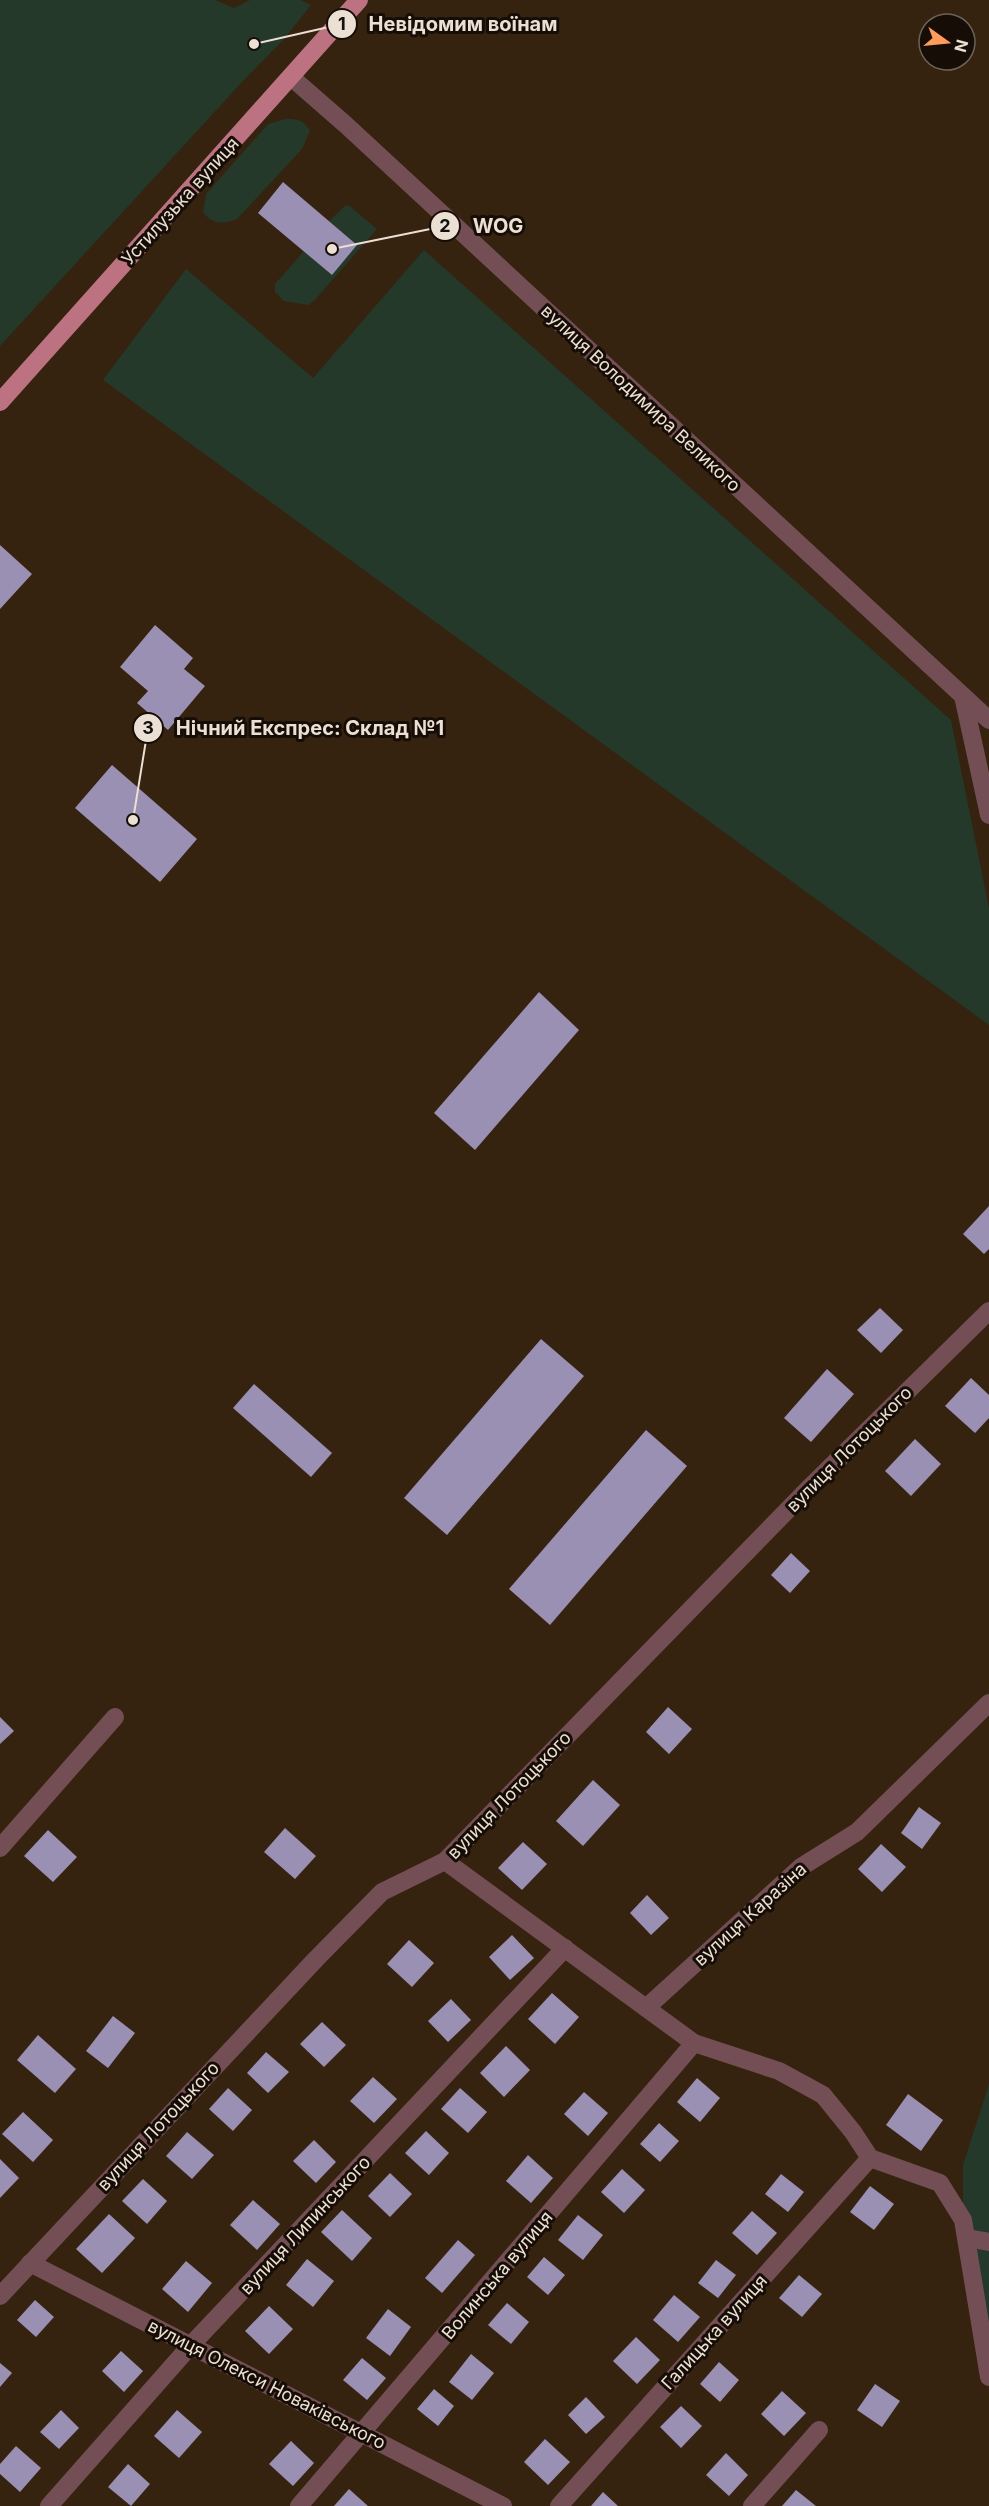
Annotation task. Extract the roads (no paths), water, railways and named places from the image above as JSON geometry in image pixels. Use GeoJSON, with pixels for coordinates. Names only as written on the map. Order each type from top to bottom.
{"type":"FeatureCollection","features":[{"type":"Feature","properties":{"kind":"main road","name":"Устилузька вулиця"},"geometry":{"type":"LineString","coordinates":[[0,402],[359,0]]}},
{"type":"Feature","properties":{"kind":"street","name":"вулиця Володимира Великого"},"geometry":{"type":"LineString","coordinates":[[291,78],[346,125],[989,720]]}},
{"type":"Feature","properties":{"kind":"street"},"geometry":{"type":"LineString","coordinates":[[963,696],[989,815]]}},
{"type":"Feature","properties":{"kind":"street","name":"вулиця Лотоцького"},"geometry":{"type":"LineString","coordinates":[[2,2289],[30,2263],[382,1892],[445,1861],[810,1486],[989,1311]]}},
{"type":"Feature","properties":{"kind":"street","name":"вулиця Каразіна"},"geometry":{"type":"LineString","coordinates":[[646,2008],[801,1867],[857,1832],[989,1703]]}},
{"type":"Feature","properties":{"kind":"street"},"geometry":{"type":"LineString","coordinates":[[0,1848],[115,1717]]}},
{"type":"Feature","properties":{"kind":"street"},"geometry":{"type":"LineString","coordinates":[[445,1861],[694,2043],[779,2071],[823,2094],[870,2158],[940,2183],[963,2220],[989,2377]]}},
{"type":"Feature","properties":{"kind":"street","name":"вулиця Липинського"},"geometry":{"type":"LineString","coordinates":[[49,2506],[192,2344],[565,1948]]}},
{"type":"Feature","properties":{"kind":"street","name":"Волинська вулиця"},"geometry":{"type":"LineString","coordinates":[[299,2506],[694,2043]]}},
{"type":"Feature","properties":{"kind":"street","name":"Галицька вулиця"},"geometry":{"type":"LineString","coordinates":[[559,2506],[870,2158]]}},
{"type":"Feature","properties":{"kind":"street"},"geometry":{"type":"LineString","coordinates":[[967,2238],[989,2242]]}},
{"type":"Feature","properties":{"kind":"street","name":"вулиця Олекси Новаківського"},"geometry":{"type":"LineString","coordinates":[[30,2263],[192,2344],[503,2506]]}},
{"type":"Feature","properties":{"kind":"street"},"geometry":{"type":"LineString","coordinates":[[752,2506],[819,2430]]}},
{"type":"Feature","properties":{"kind":"place","name":"Невідомим воїнам"},"geometry":{"type":"Point","coordinates":[254,44]}},
{"type":"Feature","properties":{"kind":"place","name":"WOG"},"geometry":{"type":"Point","coordinates":[332,249]}},
{"type":"Feature","properties":{"kind":"place","name":"Нічний Експрес: Склад №1"},"geometry":{"type":"Point","coordinates":[133,820]}}]}
